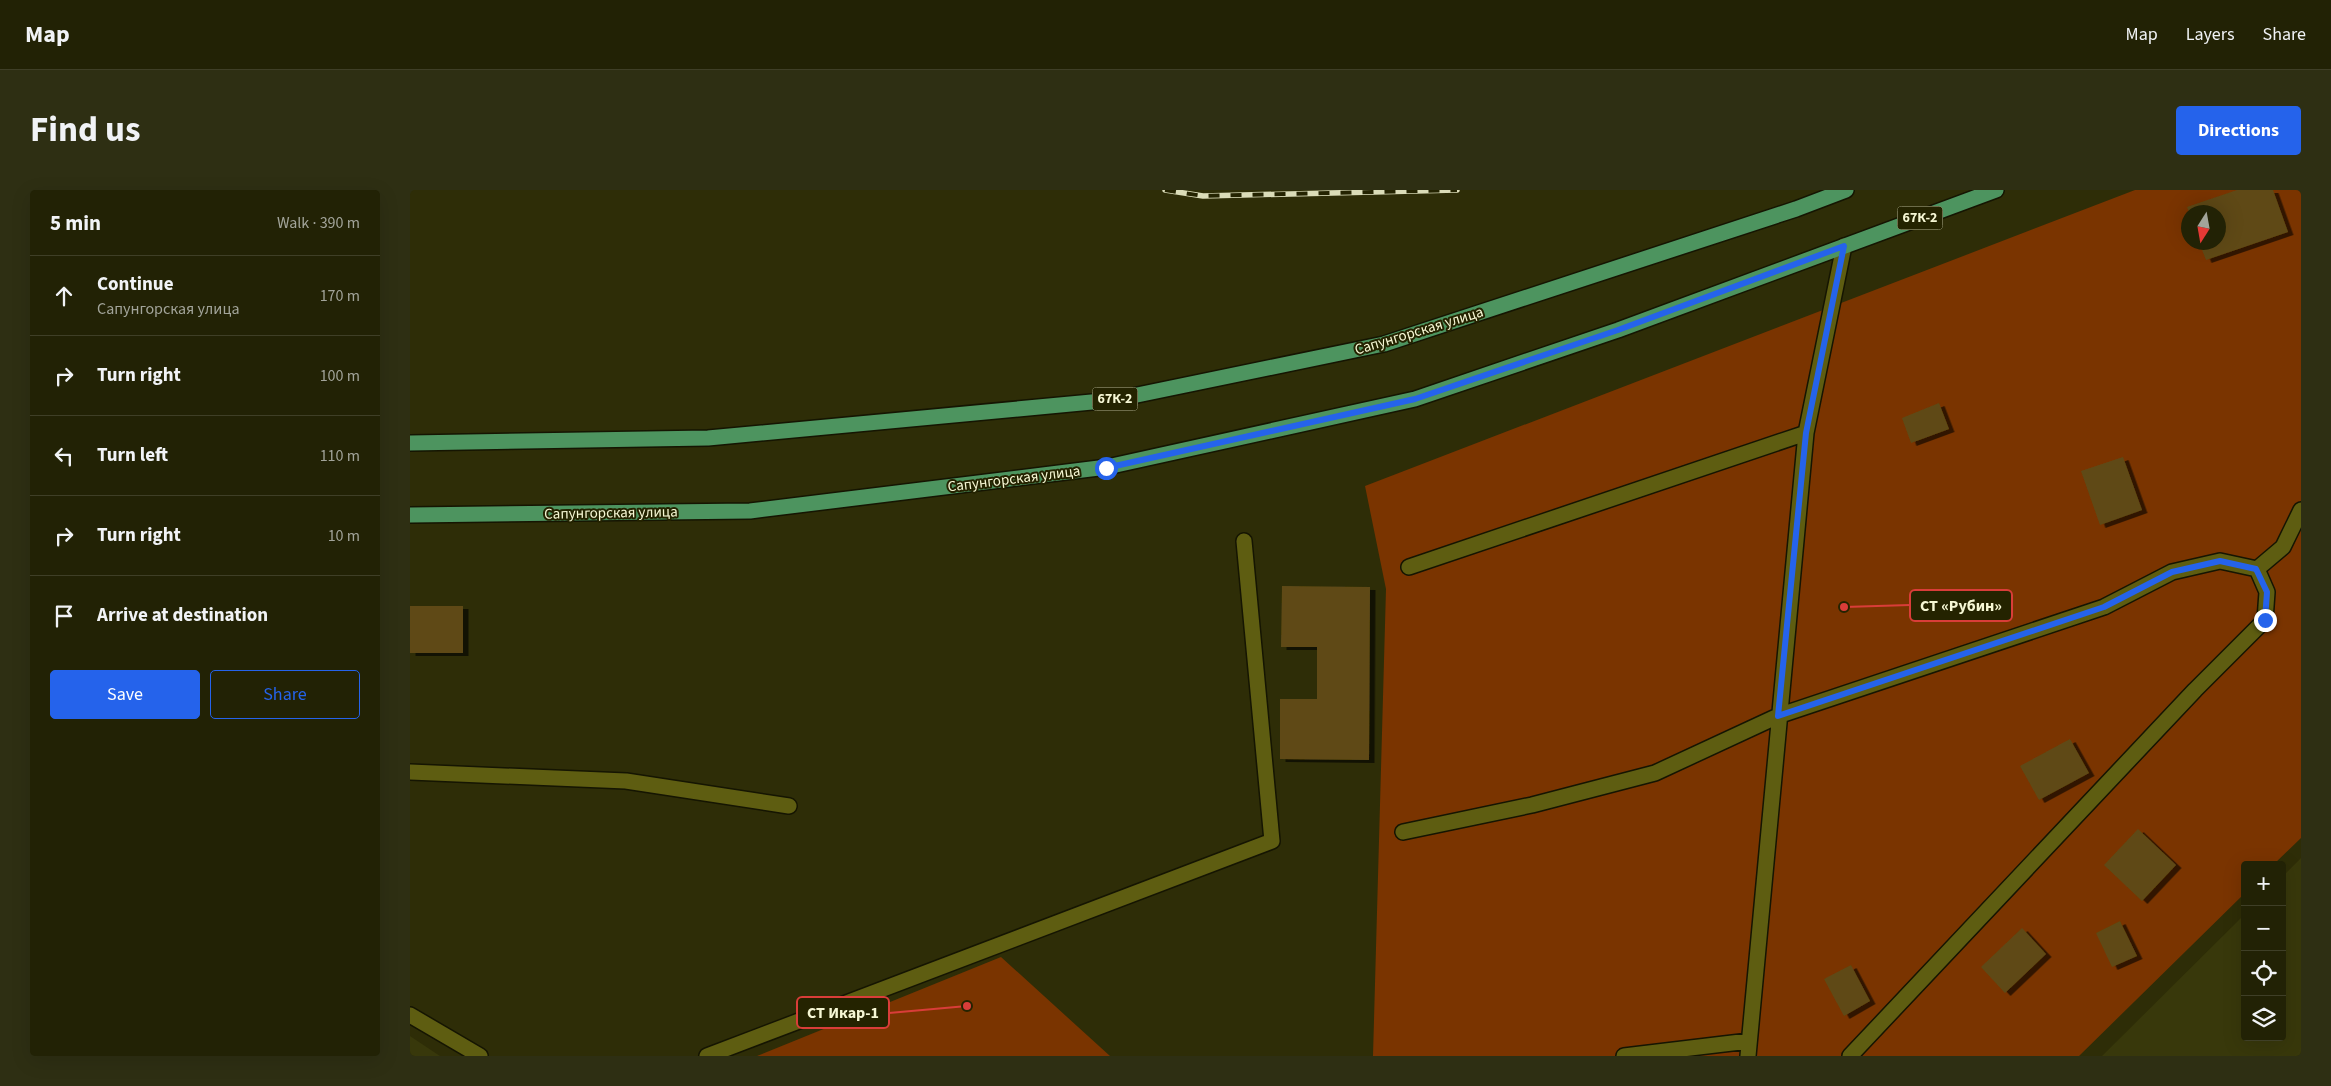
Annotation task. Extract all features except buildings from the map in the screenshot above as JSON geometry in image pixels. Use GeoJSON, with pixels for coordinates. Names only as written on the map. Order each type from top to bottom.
{"type":"FeatureCollection","features":[{"type":"Feature","properties":{"kind":"main road","name":"Сапунгорская улица"},"geometry":{"type":"LineString","coordinates":[[410,443],[708,438],[1113,400],[1384,344],[1777,215],[1846,190]]}},
{"type":"Feature","properties":{"kind":"main road","name":"Сапунгорская улица"},"geometry":{"type":"LineString","coordinates":[[410,515],[750,511],[1106,468],[1415,399],[1618,330],[1996,190]]}},
{"type":"Feature","properties":{"kind":"lane"},"geometry":{"type":"LineString","coordinates":[[1624,1056],[1749,1048],[1778,716],[1806,433],[1844,246]]}},
{"type":"Feature","properties":{"kind":"lane"},"geometry":{"type":"LineString","coordinates":[[1409,567],[1806,433]]}},
{"type":"Feature","properties":{"kind":"lane"},"geometry":{"type":"LineString","coordinates":[[2256,569],[2282,546],[2301,510]]}},
{"type":"Feature","properties":{"kind":"lane"},"geometry":{"type":"LineString","coordinates":[[707,1056],[1272,841],[1244,541]]}},
{"type":"Feature","properties":{"kind":"lane"},"geometry":{"type":"LineString","coordinates":[[1403,832],[1532,805],[1656,773],[1778,716],[2104,607],[2172,572],[2220,561],[2256,569]]}},
{"type":"Feature","properties":{"kind":"lane"},"geometry":{"type":"LineString","coordinates":[[1850,1056],[2195,690],[2265,620],[2267,592],[2256,569]]}},
{"type":"Feature","properties":{"kind":"lane"},"geometry":{"type":"LineString","coordinates":[[410,772],[626,781],[789,806]]}},
{"type":"Feature","properties":{"kind":"lane"},"geometry":{"type":"LineString","coordinates":[[410,1014],[480,1056]]}},
{"type":"Feature","properties":{"kind":"shaded area"},"geometry":{"type":"Polygon","coordinates":[[[2135,190],[2301,190],[2301,838],[2277,861],[2241,861],[2241,897],[2079,1056],[1373,1056],[1386,589],[1365,486],[2135,190]]]}},
{"type":"Feature","properties":{"kind":"shaded area"},"geometry":{"type":"Polygon","coordinates":[[[2301,858],[2301,1056],[2102,1056],[2241,918],[2241,1041],[2286,1041],[2286,873],[2301,858]]]}},
{"type":"Feature","properties":{"kind":"shaded area"},"geometry":{"type":"Polygon","coordinates":[[[1001,957],[1110,1056],[757,1056],[1001,957]]]}},
{"type":"Feature","properties":{"kind":"shaded area"},"geometry":{"type":"Polygon","coordinates":[[[410,1036],[440,1056],[410,1056],[410,1036]]]}},
{"type":"Feature","properties":{"kind":"railway"},"geometry":{"type":"LineString","coordinates":[[1165,190],[1203,196],[1457,190]]}},
{"type":"Feature","properties":{"kind":"place","name":"СТ «Рубин»"},"geometry":{"type":"Point","coordinates":[1844,607]}},
{"type":"Feature","properties":{"kind":"place","name":"СТ Икар-1"},"geometry":{"type":"Point","coordinates":[967,1006]}},
{"type":"Feature","properties":{"kind":"route"},"geometry":{"type":"LineString","coordinates":[[1106,468],[1415,399],[1618,330],[1844,246],[1806,433],[1778,716],[2104,607],[2172,572],[2220,561],[2256,569],[2267,592],[2265,620]]}}]}
